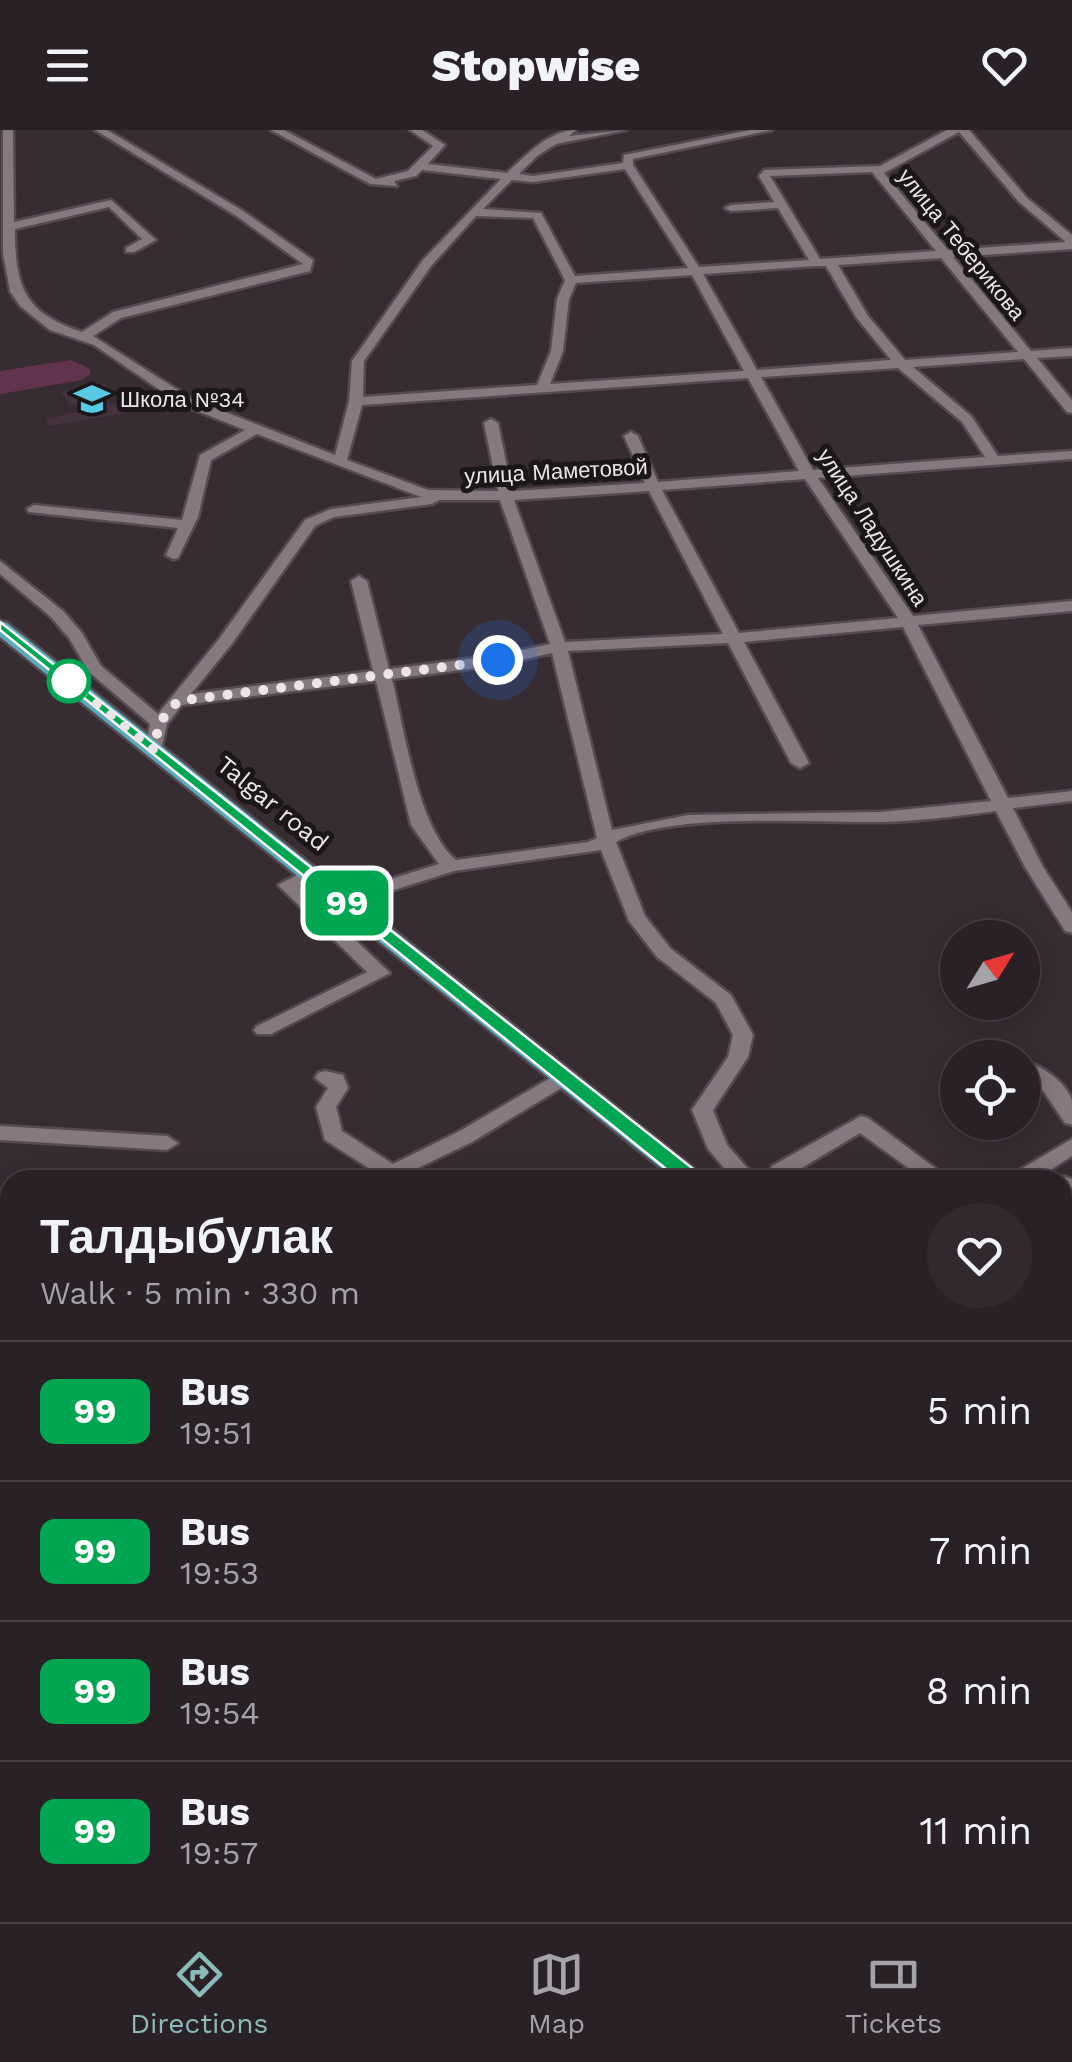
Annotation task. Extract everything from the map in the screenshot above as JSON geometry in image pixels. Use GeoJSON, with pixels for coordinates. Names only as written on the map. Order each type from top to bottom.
{"type":"FeatureCollection","features":[{"type":"Feature","properties":{"kind":"main road","name":"Talgar road"},"geometry":{"type":"LineString","coordinates":[[0,627],[681,1170]]}},
{"type":"Feature","properties":{"kind":"main road"},"geometry":{"type":"LineString","coordinates":[[0,648],[34,654]]}},
{"type":"Feature","properties":{"kind":"street"},"geometry":{"type":"LineString","coordinates":[[85,336],[117,315],[306,268],[309,264],[239,213],[100,130]]}},
{"type":"Feature","properties":{"kind":"street"},"geometry":{"type":"LineString","coordinates":[[276,130],[374,182],[393,184]]}},
{"type":"Feature","properties":{"kind":"street"},"geometry":{"type":"LineString","coordinates":[[374,182],[412,174],[440,145],[415,130]]}},
{"type":"Feature","properties":{"kind":"street"},"geometry":{"type":"LineString","coordinates":[[340,461],[356,401],[358,361],[427,262],[510,175],[571,130]]}},
{"type":"Feature","properties":{"kind":"street"},"geometry":{"type":"LineString","coordinates":[[551,142],[621,130]]}},
{"type":"Feature","properties":{"kind":"street"},"geometry":{"type":"LineString","coordinates":[[420,166],[533,179],[562,177],[767,130]]}},
{"type":"Feature","properties":{"kind":"street"},"geometry":{"type":"LineString","coordinates":[[929,130],[956,131],[1072,243]]}},
{"type":"Feature","properties":{"kind":"street","name":"улица Теберикова"},"geometry":{"type":"LineString","coordinates":[[956,131],[878,169],[885,184],[1072,410]]}},
{"type":"Feature","properties":{"kind":"street","name":"улица Маметовой"},"geometry":{"type":"LineString","coordinates":[[4,136],[16,290],[24,303],[54,327],[85,336],[187,402],[412,490],[456,497],[506,496],[1072,454]]}},
{"type":"Feature","properties":{"kind":"street","name":"улица Ладушкина"},"geometry":{"type":"LineString","coordinates":[[628,161],[696,270],[808,474],[907,619],[1034,867],[1072,927]]}},
{"type":"Feature","properties":{"kind":"street"},"geometry":{"type":"LineString","coordinates":[[817,264],[764,176],[768,172],[878,169]]}},
{"type":"Feature","properties":{"kind":"street"},"geometry":{"type":"LineString","coordinates":[[9,228],[110,203],[150,240],[130,250]]}},
{"type":"Feature","properties":{"kind":"street"},"geometry":{"type":"LineString","coordinates":[[731,208],[779,205]]}},
{"type":"Feature","properties":{"kind":"street"},"geometry":{"type":"LineString","coordinates":[[473,212],[537,215],[571,280]]}},
{"type":"Feature","properties":{"kind":"street"},"geometry":{"type":"LineString","coordinates":[[571,280],[948,256],[1072,243]]}},
{"type":"Feature","properties":{"kind":"street"},"geometry":{"type":"LineString","coordinates":[[831,263],[877,336],[900,363],[982,433],[993,460]]}},
{"type":"Feature","properties":{"kind":"street"},"geometry":{"type":"LineString","coordinates":[[543,386],[558,350],[563,299],[571,280]]}},
{"type":"Feature","properties":{"kind":"street"},"geometry":{"type":"LineString","coordinates":[[356,401],[1072,352]]}},
{"type":"Feature","properties":{"kind":"street"},"geometry":{"type":"LineString","coordinates":[[492,423],[506,496],[559,647],[606,836],[636,918],[664,953],[724,998],[743,1035],[738,1057],[702,1110],[709,1135],[736,1170]]}},
{"type":"Feature","properties":{"kind":"street"},"geometry":{"type":"LineString","coordinates":[[172,555],[187,525],[205,458],[255,430]]}},
{"type":"Feature","properties":{"kind":"street"},"geometry":{"type":"LineString","coordinates":[[631,436],[653,486],[800,762]]}},
{"type":"Feature","properties":{"kind":"street"},"geometry":{"type":"LineString","coordinates":[[154,750],[159,723],[310,523],[331,513],[456,497]]}},
{"type":"Feature","properties":{"kind":"street"},"geometry":{"type":"LineString","coordinates":[[34,509],[187,525]]}},
{"type":"Feature","properties":{"kind":"street"},"geometry":{"type":"LineString","coordinates":[[0,566],[57,614],[76,636],[95,669],[159,723]]}},
{"type":"Feature","properties":{"kind":"street"},"geometry":{"type":"LineString","coordinates":[[359,580],[420,824],[440,856],[452,866]]}},
{"type":"Feature","properties":{"kind":"street"},"geometry":{"type":"LineString","coordinates":[[178,701],[498,660],[559,647],[733,638],[1072,606]]}},
{"type":"Feature","properties":{"kind":"street"},"geometry":{"type":"LineString","coordinates":[[342,900],[452,866],[593,847],[606,836],[647,825],[805,816],[884,817],[1072,796]]}},
{"type":"Feature","properties":{"kind":"street"},"geometry":{"type":"LineString","coordinates":[[264,1030],[380,973],[287,884],[310,874]]}},
{"type":"Feature","properties":{"kind":"street"},"geometry":{"type":"LineString","coordinates":[[1040,1075],[1058,1094],[1072,1118]]}},
{"type":"Feature","properties":{"kind":"street"},"geometry":{"type":"LineString","coordinates":[[398,1170],[465,1137],[564,1077]]}},
{"type":"Feature","properties":{"kind":"street"},"geometry":{"type":"LineString","coordinates":[[325,1078],[336,1080],[338,1088],[326,1107],[332,1134],[387,1170]]}},
{"type":"Feature","properties":{"kind":"street"},"geometry":{"type":"LineString","coordinates":[[782,1170],[861,1124],[926,1170]]}},
{"type":"Feature","properties":{"kind":"street"},"geometry":{"type":"LineString","coordinates":[[0,1134],[167,1143]]}},
{"type":"Feature","properties":{"kind":"street"},"geometry":{"type":"LineString","coordinates":[[1033,1170],[1072,1146]]}},
{"type":"Feature","properties":{"kind":"street"},"geometry":{"type":"LineString","coordinates":[[1039,1166],[1045,1170]]}},
{"type":"Feature","properties":{"kind":"shaded area"},"geometry":{"type":"Polygon","coordinates":[[[71,360],[90,369],[90,374],[82,380],[0,394],[0,371],[71,360]]]}},
{"type":"Feature","properties":{"kind":"shaded area"},"geometry":{"type":"Polygon","coordinates":[[[105,384],[114,397],[106,399],[110,405],[130,403],[135,411],[50,426],[45,420],[80,411],[61,392],[105,384]]]}},
{"type":"Feature","properties":{"kind":"bus line","name":"99"},"geometry":{"type":"LineString","coordinates":[[0,627],[681,1170]]}},
{"type":"Feature","properties":{"kind":"place","name":"Школа №34"},"geometry":{"type":"Point","coordinates":[92,399]}},
{"type":"Feature","properties":{"kind":"route"},"geometry":{"type":"LineString","coordinates":[[69,681],[154,750],[159,723],[178,701],[498,660]]}}]}
